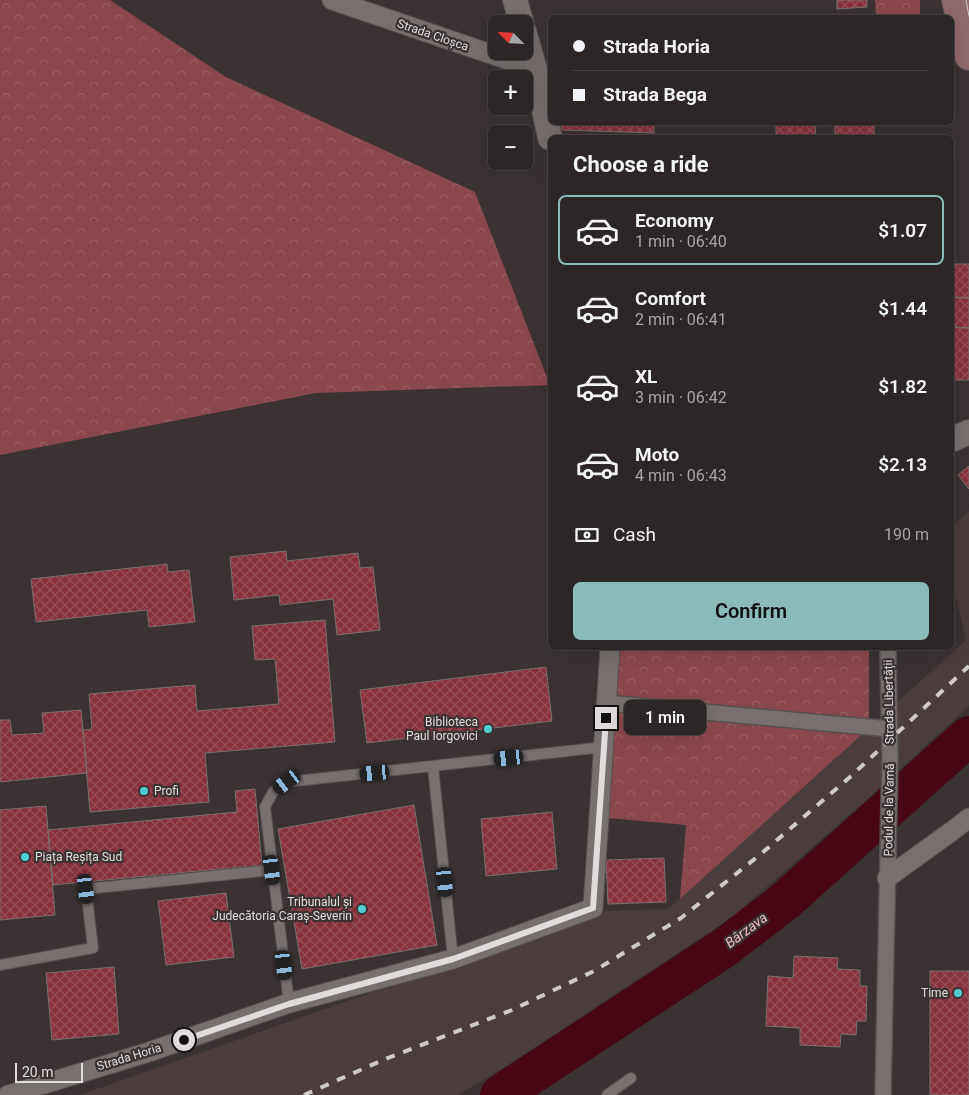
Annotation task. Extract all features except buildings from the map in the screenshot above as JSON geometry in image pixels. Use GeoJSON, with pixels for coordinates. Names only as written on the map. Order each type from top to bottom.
{"type":"FeatureCollection","features":[{"type":"Feature","properties":{"kind":"main road"},"geometry":{"type":"LineString","coordinates":[[956,0],[969,56]]}},
{"type":"Feature","properties":{"kind":"street","name":"Strada Cloșca"},"geometry":{"type":"LineString","coordinates":[[332,0],[535,69]]}},
{"type":"Feature","properties":{"kind":"street"},"geometry":{"type":"LineString","coordinates":[[515,0],[519,15]]}},
{"type":"Feature","properties":{"kind":"street"},"geometry":{"type":"LineString","coordinates":[[532,60],[549,135]]}},
{"type":"Feature","properties":{"kind":"street"},"geometry":{"type":"LineString","coordinates":[[954,439],[969,432]]}},
{"type":"Feature","properties":{"kind":"street"},"geometry":{"type":"LineString","coordinates":[[604,747],[610,650]]}},
{"type":"Feature","properties":{"kind":"street","name":"Strada Libertății"},"geometry":{"type":"LineString","coordinates":[[888,650],[890,757]]}},
{"type":"Feature","properties":{"kind":"street"},"geometry":{"type":"LineString","coordinates":[[606,703],[890,729]]}},
{"type":"Feature","properties":{"kind":"street","name":"Strada Horia"},"geometry":{"type":"LineString","coordinates":[[8,1095],[149,1052],[289,1004],[453,959],[593,908],[604,747]]}},
{"type":"Feature","properties":{"kind":"street","name":"Podul de la Vamă"},"geometry":{"type":"LineString","coordinates":[[888,870],[890,757]]}},
{"type":"Feature","properties":{"kind":"street"},"geometry":{"type":"LineString","coordinates":[[883,1095],[888,870],[948,835],[969,818]]}},
{"type":"Feature","properties":{"kind":"lane"},"geometry":{"type":"LineString","coordinates":[[289,1004],[265,807],[274,792],[287,782],[604,747]]}},
{"type":"Feature","properties":{"kind":"lane"},"geometry":{"type":"LineString","coordinates":[[433,767],[453,959]]}},
{"type":"Feature","properties":{"kind":"lane"},"geometry":{"type":"LineString","coordinates":[[0,965],[93,948],[86,889],[272,870]]}},
{"type":"Feature","properties":{"kind":"lane"},"geometry":{"type":"LineString","coordinates":[[607,1095],[631,1078]]}},
{"type":"Feature","properties":{"kind":"shaded area"},"geometry":{"type":"Polygon","coordinates":[[[969,511],[969,706],[864,802],[732,917],[511,1063],[458,1095],[80,1095],[604,911],[668,909],[966,640],[954,589],[954,525],[969,511]]]}},
{"type":"Feature","properties":{"kind":"green space"},"geometry":{"type":"Polygon","coordinates":[[[0,0],[110,0],[226,77],[475,192],[548,380],[548,385],[316,393],[0,455],[0,0]]]}},
{"type":"Feature","properties":{"kind":"green space"},"geometry":{"type":"Polygon","coordinates":[[[875,0],[920,0],[920,15],[876,15],[875,0]]]}},
{"type":"Feature","properties":{"kind":"green space"},"geometry":{"type":"Polygon","coordinates":[[[618,650],[869,650],[869,728],[680,899],[686,825],[608,818],[618,650]]]}},
{"type":"Feature","properties":{"kind":"waterway","name":"Bârzava"},"geometry":{"type":"LineString","coordinates":[[500,1095],[724,948],[784,902],[969,736]]}},
{"type":"Feature","properties":{"kind":"tram line"},"geometry":{"type":"LineString","coordinates":[[966,0],[969,16]]}},
{"type":"Feature","properties":{"kind":"railway"},"geometry":{"type":"LineString","coordinates":[[304,1095],[383,1060],[512,1010],[594,971],[681,918],[762,853],[850,777],[969,666]]}},
{"type":"Feature","properties":{"kind":"place","name":"Biblioteca Paul Iorgovici"},"geometry":{"type":"Point","coordinates":[488,729]}},
{"type":"Feature","properties":{"kind":"place","name":"Profi"},"geometry":{"type":"Point","coordinates":[144,791]}},
{"type":"Feature","properties":{"kind":"place","name":"Piața Reșița Sud"},"geometry":{"type":"Point","coordinates":[25,857]}},
{"type":"Feature","properties":{"kind":"place","name":"Tribunalul și Judecătoria Caraș-Severin"},"geometry":{"type":"Point","coordinates":[362,909]}},
{"type":"Feature","properties":{"kind":"place","name":"Time"},"geometry":{"type":"Point","coordinates":[958,993]}},
{"type":"Feature","properties":{"kind":"route"},"geometry":{"type":"LineString","coordinates":[[184,1040],[289,1004],[453,959],[593,908],[606,718]]}}]}
